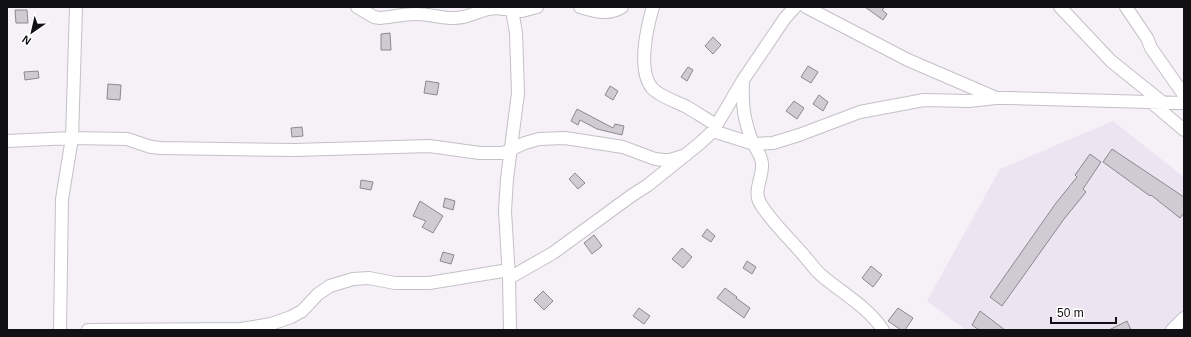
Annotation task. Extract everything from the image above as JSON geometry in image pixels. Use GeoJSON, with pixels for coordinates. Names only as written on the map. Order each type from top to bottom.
{"type":"FeatureCollection","features":[{"type":"Feature","properties":{"kind":"street"},"geometry":{"type":"LineString","coordinates":[[60,330],[62,198],[72,138],[76,7]]}},
{"type":"Feature","properties":{"kind":"street"},"geometry":{"type":"LineString","coordinates":[[357,7],[374,18],[415,14],[454,18],[463,17],[488,8],[496,7],[522,11],[537,7]]}},
{"type":"Feature","properties":{"kind":"street"},"geometry":{"type":"LineString","coordinates":[[580,7],[608,13],[622,7]]}},
{"type":"Feature","properties":{"kind":"street"},"geometry":{"type":"LineString","coordinates":[[653,7],[648,24],[644,52],[648,82],[653,89],[688,108],[714,128],[754,144],[773,143],[860,112],[924,100],[969,101],[996,98],[1184,103]]}},
{"type":"Feature","properties":{"kind":"street"},"geometry":{"type":"LineString","coordinates":[[806,7],[908,60],[996,98]]}},
{"type":"Feature","properties":{"kind":"street"},"geometry":{"type":"LineString","coordinates":[[1060,7],[1111,61],[1184,130]]}},
{"type":"Feature","properties":{"kind":"street"},"geometry":{"type":"LineString","coordinates":[[1126,7],[1147,38],[1151,48],[1184,95]]}},
{"type":"Feature","properties":{"kind":"street"},"geometry":{"type":"LineString","coordinates":[[88,330],[241,329],[271,324],[291,317],[302,311],[318,294],[330,286],[353,279],[369,278],[395,283],[429,283],[509,274],[553,253],[648,185],[700,144],[714,128],[785,18],[788,8]]}},
{"type":"Feature","properties":{"kind":"street"},"geometry":{"type":"LineString","coordinates":[[506,9],[516,33],[518,71],[518,93],[505,211],[509,274],[510,330]]}},
{"type":"Feature","properties":{"kind":"street"},"geometry":{"type":"LineString","coordinates":[[744,80],[742,101],[744,120],[762,163],[758,197],[765,209],[820,274],[872,316],[883,330]]}},
{"type":"Feature","properties":{"kind":"street"},"geometry":{"type":"LineString","coordinates":[[7,141],[72,138],[127,139],[161,148],[295,150],[429,146],[504,153],[525,143],[539,139],[565,138],[623,147],[655,159],[670,160],[686,155]]}},
{"type":"Feature","properties":{"kind":"street"},"geometry":{"type":"LineString","coordinates":[[1172,330],[1184,318]]}},
{"type":"Feature","properties":{"kind":"shaded area"},"geometry":{"type":"Polygon","coordinates":[[[1113,121],[1184,177],[1184,318],[1176,330],[966,330],[927,301],[1000,169],[1113,121]]]}},
{"type":"Feature","properties":{"kind":"building"},"geometry":{"type":"Polygon","coordinates":[[[865,7],[885,7],[882,10],[887,14],[883,20],[865,7]]]}},
{"type":"Feature","properties":{"kind":"building"},"geometry":{"type":"Polygon","coordinates":[[[15,10],[27,10],[28,23],[16,23],[15,10]]]}},
{"type":"Feature","properties":{"kind":"building"},"geometry":{"type":"Polygon","coordinates":[[[390,33],[391,50],[381,50],[381,34],[390,33]]]}},
{"type":"Feature","properties":{"kind":"building"},"geometry":{"type":"Polygon","coordinates":[[[713,37],[721,45],[713,54],[705,46],[713,37]]]}},
{"type":"Feature","properties":{"kind":"building"},"geometry":{"type":"Polygon","coordinates":[[[808,66],[818,72],[811,83],[801,77],[808,66]]]}},
{"type":"Feature","properties":{"kind":"building"},"geometry":{"type":"Polygon","coordinates":[[[688,67],[693,70],[687,81],[681,77],[688,67]]]}},
{"type":"Feature","properties":{"kind":"building"},"geometry":{"type":"Polygon","coordinates":[[[38,71],[39,78],[25,80],[24,72],[38,71]]]}},
{"type":"Feature","properties":{"kind":"building"},"geometry":{"type":"Polygon","coordinates":[[[426,81],[439,83],[437,95],[424,93],[426,81]]]}},
{"type":"Feature","properties":{"kind":"building"},"geometry":{"type":"Polygon","coordinates":[[[108,84],[121,85],[120,100],[107,99],[108,84]]]}},
{"type":"Feature","properties":{"kind":"building"},"geometry":{"type":"Polygon","coordinates":[[[610,86],[618,91],[613,100],[605,95],[610,86]]]}},
{"type":"Feature","properties":{"kind":"building"},"geometry":{"type":"Polygon","coordinates":[[[819,95],[828,102],[823,111],[813,104],[819,95]]]}},
{"type":"Feature","properties":{"kind":"building"},"geometry":{"type":"Polygon","coordinates":[[[794,101],[804,108],[797,119],[786,111],[794,101]]]}},
{"type":"Feature","properties":{"kind":"building"},"geometry":{"type":"Polygon","coordinates":[[[577,109],[613,128],[615,124],[624,126],[622,135],[597,129],[580,120],[578,125],[571,121],[577,109]]]}},
{"type":"Feature","properties":{"kind":"building"},"geometry":{"type":"Polygon","coordinates":[[[302,127],[303,136],[292,137],[291,128],[302,127]]]}},
{"type":"Feature","properties":{"kind":"building"},"geometry":{"type":"Polygon","coordinates":[[[1112,149],[1184,197],[1184,213],[1180,218],[1151,195],[1150,196],[1103,162],[1112,149]]]}},
{"type":"Feature","properties":{"kind":"building"},"geometry":{"type":"Polygon","coordinates":[[[1090,154],[1101,162],[1083,189],[1086,192],[1064,219],[1002,306],[990,297],[1056,203],[1077,177],[1075,175],[1090,154]]]}},
{"type":"Feature","properties":{"kind":"building"},"geometry":{"type":"Polygon","coordinates":[[[575,173],[585,183],[578,189],[569,179],[575,173]]]}},
{"type":"Feature","properties":{"kind":"building"},"geometry":{"type":"Polygon","coordinates":[[[361,180],[373,182],[371,190],[360,188],[361,180]]]}},
{"type":"Feature","properties":{"kind":"building"},"geometry":{"type":"Polygon","coordinates":[[[445,198],[455,201],[453,210],[443,207],[445,198]]]}},
{"type":"Feature","properties":{"kind":"building"},"geometry":{"type":"Polygon","coordinates":[[[420,201],[443,216],[433,233],[422,227],[426,221],[413,216],[420,201]]]}},
{"type":"Feature","properties":{"kind":"building"},"geometry":{"type":"Polygon","coordinates":[[[707,229],[715,236],[711,242],[702,236],[707,229]]]}},
{"type":"Feature","properties":{"kind":"building"},"geometry":{"type":"Polygon","coordinates":[[[594,235],[602,246],[592,254],[584,243],[594,235]]]}},
{"type":"Feature","properties":{"kind":"building"},"geometry":{"type":"Polygon","coordinates":[[[682,248],[692,257],[683,268],[672,259],[682,248]]]}},
{"type":"Feature","properties":{"kind":"building"},"geometry":{"type":"Polygon","coordinates":[[[443,252],[454,255],[451,264],[440,261],[443,252]]]}},
{"type":"Feature","properties":{"kind":"building"},"geometry":{"type":"Polygon","coordinates":[[[747,261],[756,267],[752,274],[743,268],[747,261]]]}},
{"type":"Feature","properties":{"kind":"building"},"geometry":{"type":"Polygon","coordinates":[[[871,266],[882,275],[873,287],[862,278],[871,266]]]}},
{"type":"Feature","properties":{"kind":"building"},"geometry":{"type":"Polygon","coordinates":[[[725,288],[750,308],[744,318],[717,298],[725,288]]]}},
{"type":"Feature","properties":{"kind":"building"},"geometry":{"type":"Polygon","coordinates":[[[543,291],[553,301],[544,310],[534,300],[543,291]]]}},
{"type":"Feature","properties":{"kind":"building"},"geometry":{"type":"Polygon","coordinates":[[[639,308],[650,316],[644,324],[633,316],[639,308]]]}},
{"type":"Feature","properties":{"kind":"building"},"geometry":{"type":"Polygon","coordinates":[[[898,308],[913,318],[905,330],[901,330],[888,321],[898,308]]]}},
{"type":"Feature","properties":{"kind":"building"},"geometry":{"type":"Polygon","coordinates":[[[980,311],[1005,330],[979,330],[972,325],[980,311]]]}},
{"type":"Feature","properties":{"kind":"building"},"geometry":{"type":"Polygon","coordinates":[[[1127,321],[1131,330],[1109,330],[1127,321]]]}}]}
